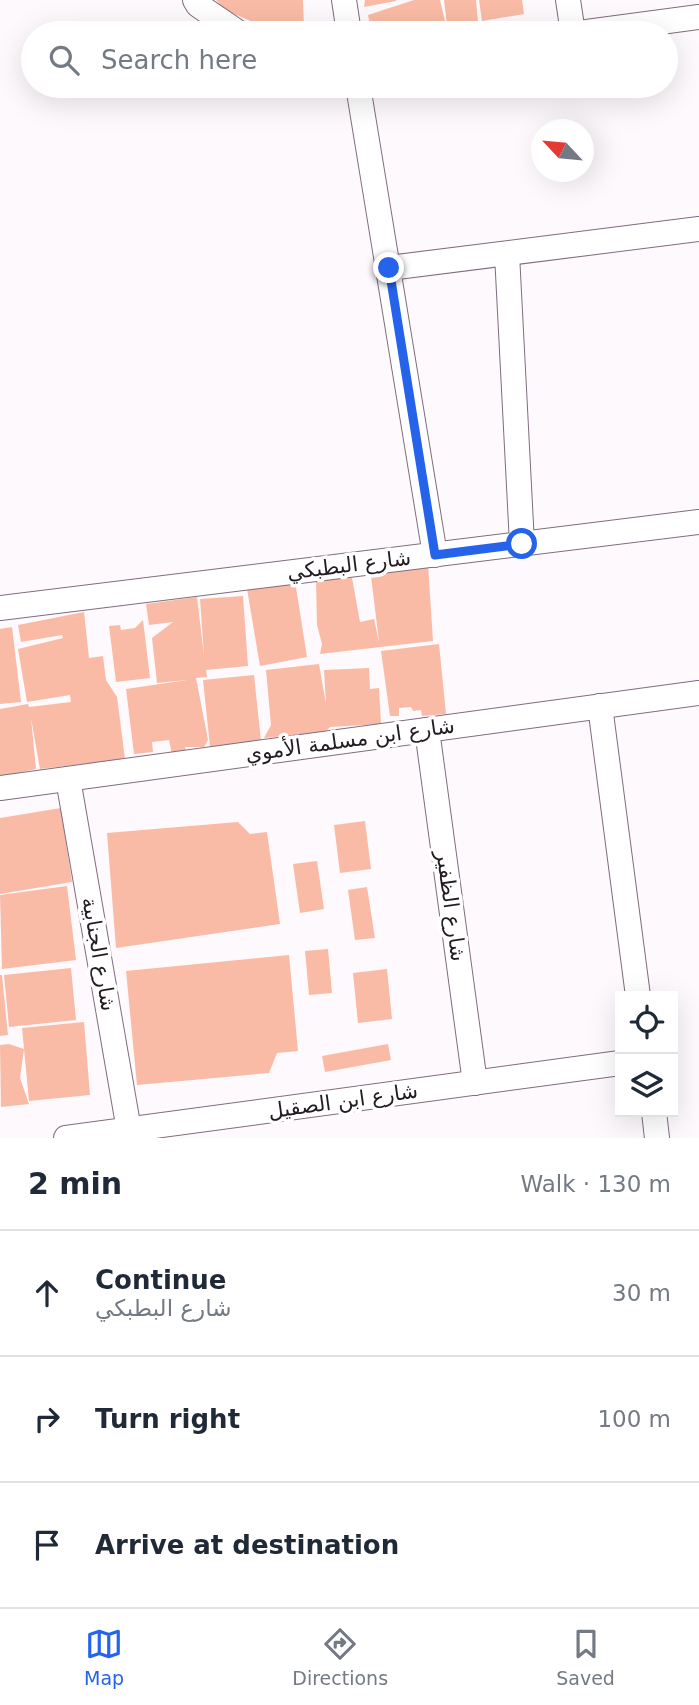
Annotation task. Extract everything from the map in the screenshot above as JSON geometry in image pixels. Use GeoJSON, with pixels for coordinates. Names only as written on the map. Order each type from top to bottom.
{"type":"FeatureCollection","features":[{"type":"Feature","properties":{"kind":"street"},"geometry":{"type":"LineString","coordinates":[[195,0],[221,21]]}},
{"type":"Feature","properties":{"kind":"street"},"geometry":{"type":"LineString","coordinates":[[344,0],[347,21]]}},
{"type":"Feature","properties":{"kind":"street"},"geometry":{"type":"LineString","coordinates":[[568,0],[573,21]]}},
{"type":"Feature","properties":{"kind":"street"},"geometry":{"type":"LineString","coordinates":[[668,21],[699,17]]}},
{"type":"Feature","properties":{"kind":"street"},"geometry":{"type":"LineString","coordinates":[[357,98],[389,268],[435,555]]}},
{"type":"Feature","properties":{"kind":"street"},"geometry":{"type":"LineString","coordinates":[[389,268],[699,229]]}},
{"type":"Feature","properties":{"kind":"street"},"geometry":{"type":"LineString","coordinates":[[507,254],[522,544]]}},
{"type":"Feature","properties":{"kind":"street","name":"شارع البطبكي"},"geometry":{"type":"LineString","coordinates":[[0,608],[699,523]]}},
{"type":"Feature","properties":{"kind":"street","name":"شارع ابن مسلمة الأموي"},"geometry":{"type":"LineString","coordinates":[[0,788],[699,693]]}},
{"type":"Feature","properties":{"kind":"street"},"geometry":{"type":"LineString","coordinates":[[600,706],[637,991]]}},
{"type":"Feature","properties":{"kind":"street","name":"شارع الظفير"},"geometry":{"type":"LineString","coordinates":[[428,730],[475,1083]]}},
{"type":"Feature","properties":{"kind":"street","name":"شارع الجنابية"},"geometry":{"type":"LineString","coordinates":[[68,779],[129,1130]]}},
{"type":"Feature","properties":{"kind":"street","name":"شارع ابن الصقيل"},"geometry":{"type":"LineString","coordinates":[[66,1138],[615,1064]]}},
{"type":"Feature","properties":{"kind":"street"},"geometry":{"type":"LineString","coordinates":[[655,1117],[657,1138]]}},
{"type":"Feature","properties":{"kind":"building"},"geometry":{"type":"Polygon","coordinates":[[[216,0],[303,0],[304,21],[251,21],[225,10],[216,0]]]}},
{"type":"Feature","properties":{"kind":"building"},"geometry":{"type":"Polygon","coordinates":[[[365,0],[396,0],[396,1],[364,7],[365,0]]]}},
{"type":"Feature","properties":{"kind":"building"},"geometry":{"type":"Polygon","coordinates":[[[414,0],[440,0],[445,21],[369,21],[368,15],[414,0]]]}},
{"type":"Feature","properties":{"kind":"building"},"geometry":{"type":"Polygon","coordinates":[[[444,0],[476,0],[478,21],[447,21],[444,0]]]}},
{"type":"Feature","properties":{"kind":"building"},"geometry":{"type":"Polygon","coordinates":[[[479,0],[522,0],[524,14],[482,21],[479,0]]]}},
{"type":"Feature","properties":{"kind":"building"},"geometry":{"type":"Polygon","coordinates":[[[428,564],[433,641],[320,654],[322,644],[317,625],[316,579],[352,578],[360,622],[374,619],[379,642],[371,576],[428,564]]]}},
{"type":"Feature","properties":{"kind":"building"},"geometry":{"type":"Polygon","coordinates":[[[295,581],[307,657],[260,666],[247,589],[295,581]]]}},
{"type":"Feature","properties":{"kind":"building"},"geometry":{"type":"Polygon","coordinates":[[[243,596],[248,666],[206,670],[207,677],[196,678],[208,740],[204,747],[185,747],[186,751],[172,754],[169,740],[152,742],[153,752],[134,754],[126,689],[187,680],[157,683],[152,638],[173,622],[149,625],[146,604],[197,597],[204,656],[200,599],[243,596]]]}},
{"type":"Feature","properties":{"kind":"building"},"geometry":{"type":"Polygon","coordinates":[[[84,612],[89,658],[103,656],[106,680],[117,697],[125,759],[40,769],[31,718],[36,769],[0,777],[0,709],[28,704],[29,707],[71,702],[70,695],[27,702],[18,649],[63,638],[62,635],[21,642],[18,625],[84,612]]]}},
{"type":"Feature","properties":{"kind":"building"},"geometry":{"type":"Polygon","coordinates":[[[143,620],[150,678],[116,682],[109,626],[120,625],[121,630],[135,628],[143,620]]]}},
{"type":"Feature","properties":{"kind":"building"},"geometry":{"type":"Polygon","coordinates":[[[12,627],[21,702],[0,704],[0,629],[12,627]]]}},
{"type":"Feature","properties":{"kind":"building"},"geometry":{"type":"Polygon","coordinates":[[[439,644],[446,714],[422,716],[421,710],[413,711],[411,707],[399,708],[399,716],[390,716],[381,651],[439,644]]]}},
{"type":"Feature","properties":{"kind":"building"},"geometry":{"type":"Polygon","coordinates":[[[319,664],[326,704],[324,670],[369,668],[370,689],[379,688],[381,724],[330,727],[325,732],[264,738],[271,725],[266,670],[319,664]]]}},
{"type":"Feature","properties":{"kind":"building"},"geometry":{"type":"Polygon","coordinates":[[[254,675],[261,741],[210,747],[203,680],[254,675]]]}},
{"type":"Feature","properties":{"kind":"building"},"geometry":{"type":"Polygon","coordinates":[[[61,808],[72,882],[0,894],[0,818],[61,808]]]}},
{"type":"Feature","properties":{"kind":"building"},"geometry":{"type":"Polygon","coordinates":[[[365,821],[371,869],[340,873],[334,825],[365,821]]]}},
{"type":"Feature","properties":{"kind":"building"},"geometry":{"type":"Polygon","coordinates":[[[238,822],[250,834],[267,832],[280,924],[116,948],[107,833],[238,822]]]}},
{"type":"Feature","properties":{"kind":"building"},"geometry":{"type":"Polygon","coordinates":[[[317,861],[324,909],[300,913],[293,864],[317,861]]]}},
{"type":"Feature","properties":{"kind":"building"},"geometry":{"type":"Polygon","coordinates":[[[67,886],[76,960],[2,969],[0,895],[67,886]]]}},
{"type":"Feature","properties":{"kind":"building"},"geometry":{"type":"Polygon","coordinates":[[[367,887],[375,938],[355,940],[348,890],[367,887]]]}},
{"type":"Feature","properties":{"kind":"building"},"geometry":{"type":"Polygon","coordinates":[[[328,949],[332,993],[309,995],[305,951],[328,949]]]}},
{"type":"Feature","properties":{"kind":"building"},"geometry":{"type":"Polygon","coordinates":[[[289,955],[298,1051],[277,1053],[269,1073],[137,1085],[126,971],[289,955]]]}},
{"type":"Feature","properties":{"kind":"building"},"geometry":{"type":"Polygon","coordinates":[[[71,968],[76,1020],[9,1027],[4,975],[71,968]]]}},
{"type":"Feature","properties":{"kind":"building"},"geometry":{"type":"Polygon","coordinates":[[[387,969],[392,1019],[358,1023],[353,973],[387,969]]]}},
{"type":"Feature","properties":{"kind":"building"},"geometry":{"type":"Polygon","coordinates":[[[0,975],[8,1035],[0,1036],[0,975]]]}},
{"type":"Feature","properties":{"kind":"building"},"geometry":{"type":"Polygon","coordinates":[[[84,1022],[90,1095],[29,1101],[22,1028],[84,1022]]]}},
{"type":"Feature","properties":{"kind":"building"},"geometry":{"type":"Polygon","coordinates":[[[9,1044],[24,1049],[20,1078],[29,1104],[1,1107],[0,1045],[9,1044]]]}},
{"type":"Feature","properties":{"kind":"building"},"geometry":{"type":"Polygon","coordinates":[[[388,1044],[391,1060],[325,1072],[322,1056],[388,1044]]]}},
{"type":"Feature","properties":{"kind":"route"},"geometry":{"type":"LineString","coordinates":[[389,268],[435,555],[522,544]]}}]}
